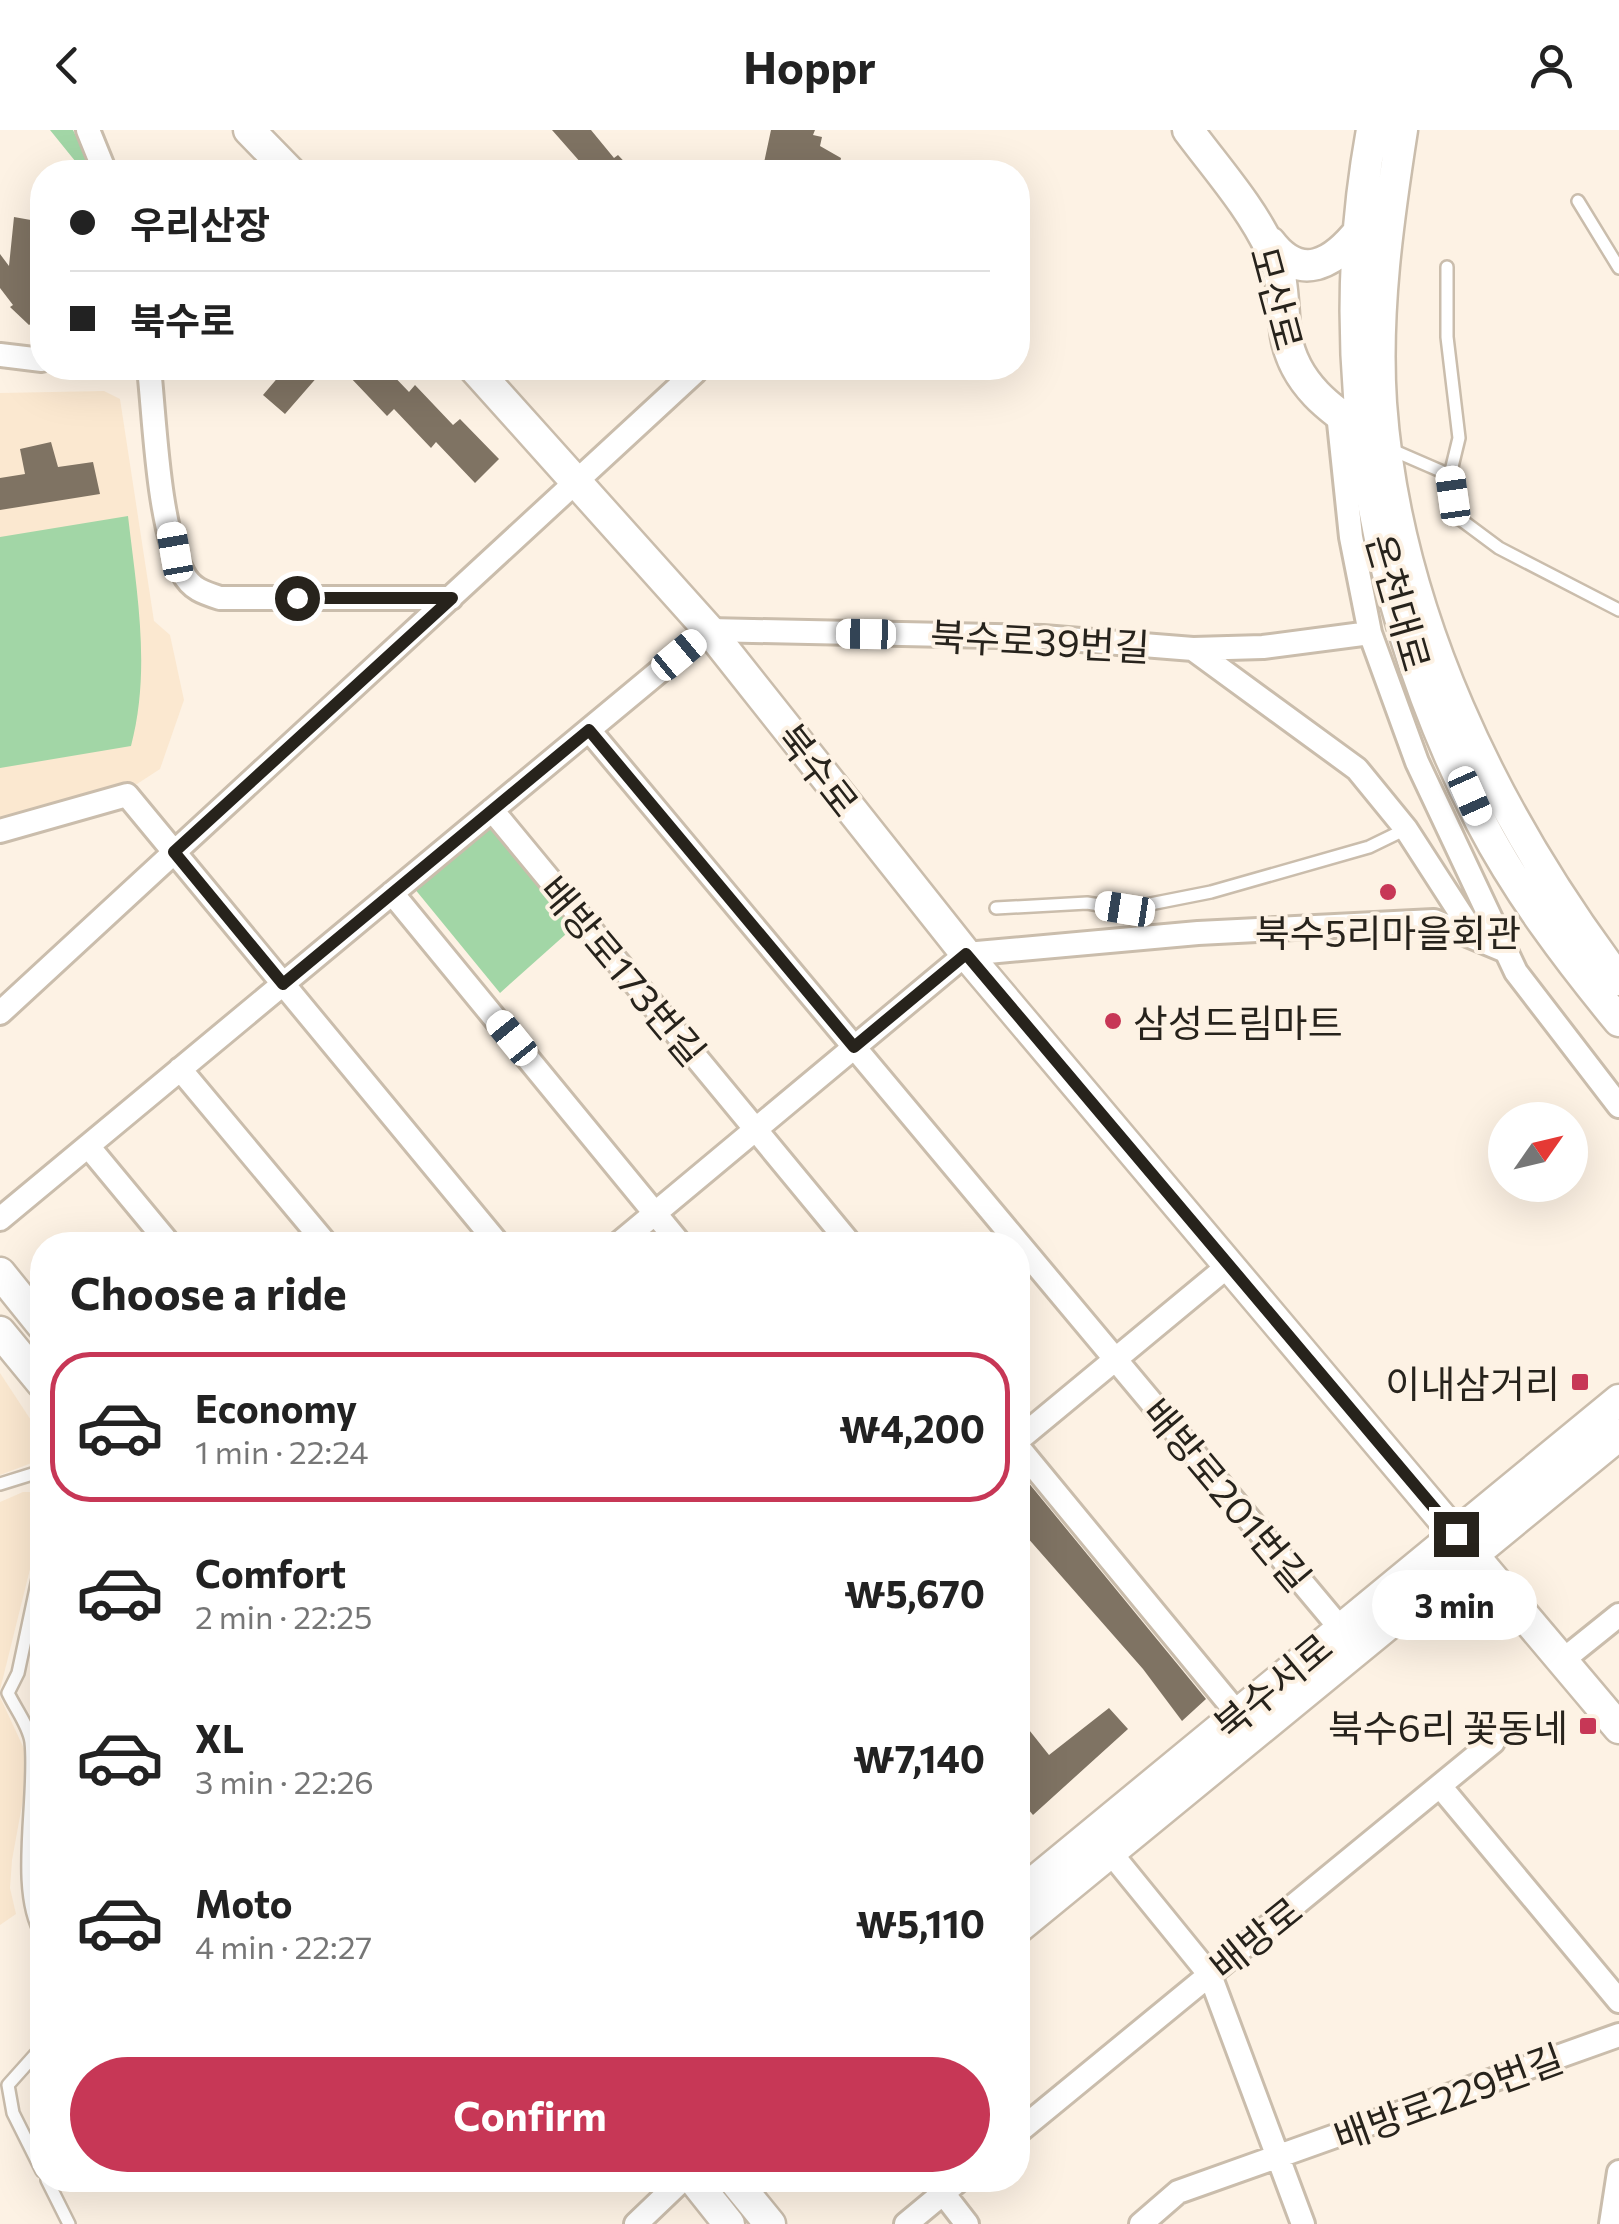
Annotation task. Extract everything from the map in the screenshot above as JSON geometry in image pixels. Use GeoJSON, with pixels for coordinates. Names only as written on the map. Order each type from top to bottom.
{"type":"FeatureCollection","features":[{"type":"Feature","properties":{"kind":"street"},"geometry":{"type":"LineString","coordinates":[[88,130],[100,160]]}},
{"type":"Feature","properties":{"kind":"street"},"geometry":{"type":"LineString","coordinates":[[249,130],[278,160]]}},
{"type":"Feature","properties":{"kind":"street","name":"모산로"},"geometry":{"type":"LineString","coordinates":[[1188,130],[1259,227],[1274,256],[1293,360],[1312,390],[1386,448]]}},
{"type":"Feature","properties":{"kind":"street","name":"온천대로"},"geometry":{"type":"LineString","coordinates":[[1372,130],[1360,230],[1349,422],[1405,634],[1481,822],[1530,903],[1619,1021]]}},
{"type":"Feature","properties":{"kind":"street","name":"온천대로"},"geometry":{"type":"LineString","coordinates":[[1402,130],[1382,290],[1380,345],[1386,448],[1411,568],[1441,660],[1489,775],[1570,916],[1619,980]]}},
{"type":"Feature","properties":{"kind":"street"},"geometry":{"type":"LineString","coordinates":[[1259,227],[1292,263],[1310,269],[1332,260],[1360,230]]}},
{"type":"Feature","properties":{"kind":"street"},"geometry":{"type":"LineString","coordinates":[[0,355],[30,359]]}},
{"type":"Feature","properties":{"kind":"street"},"geometry":{"type":"LineString","coordinates":[[150,380],[159,467],[175,552],[184,576],[198,591],[220,598],[452,598]]}},
{"type":"Feature","properties":{"kind":"street","name":"북수로"},"geometry":{"type":"LineString","coordinates":[[485,380],[708,630],[966,954],[1619,1728]]}},
{"type":"Feature","properties":{"kind":"street"},"geometry":{"type":"LineString","coordinates":[[0,1013],[686,380]]}},
{"type":"Feature","properties":{"kind":"street"},"geometry":{"type":"LineString","coordinates":[[1349,422],[1352,537],[1370,633],[1417,762],[1516,972],[1615,1101]]}},
{"type":"Feature","properties":{"kind":"street"},"geometry":{"type":"LineString","coordinates":[[0,1219],[708,630]]}},
{"type":"Feature","properties":{"kind":"street","name":"북수로39번길"},"geometry":{"type":"LineString","coordinates":[[708,630],[1043,637],[1193,649],[1263,647],[1370,633]]}},
{"type":"Feature","properties":{"kind":"street"},"geometry":{"type":"LineString","coordinates":[[1193,649],[1357,769],[1406,829],[1477,939]]}},
{"type":"Feature","properties":{"kind":"street"},"geometry":{"type":"LineString","coordinates":[[589,730],[854,1047]]}},
{"type":"Feature","properties":{"kind":"street"},"geometry":{"type":"LineString","coordinates":[[0,831],[127,795],[488,1232]]}},
{"type":"Feature","properties":{"kind":"street","name":"배방로173번길"},"geometry":{"type":"LineString","coordinates":[[492,810],[840,1232]]}},
{"type":"Feature","properties":{"kind":"street"},"geometry":{"type":"LineString","coordinates":[[392,893],[671,1232]]}},
{"type":"Feature","properties":{"kind":"street"},"geometry":{"type":"LineString","coordinates":[[632,1232],[966,954],[1198,933],[1434,921],[1506,951]]}},
{"type":"Feature","properties":{"kind":"street","name":"배방로201번길"},"geometry":{"type":"LineString","coordinates":[[854,1047],[1009,1232]]}},
{"type":"Feature","properties":{"kind":"street"},"geometry":{"type":"LineString","coordinates":[[180,1069],[316,1232]]}},
{"type":"Feature","properties":{"kind":"street"},"geometry":{"type":"LineString","coordinates":[[88,1146],[159,1232]]}},
{"type":"Feature","properties":{"kind":"street","name":"배방로201번길"},"geometry":{"type":"LineString","coordinates":[[1030,1257],[1341,1628]]}},
{"type":"Feature","properties":{"kind":"street"},"geometry":{"type":"LineString","coordinates":[[1030,1433],[1228,1266]]}},
{"type":"Feature","properties":{"kind":"street"},"geometry":{"type":"LineString","coordinates":[[0,1272],[30,1309]]}},
{"type":"Feature","properties":{"kind":"street"},"geometry":{"type":"LineString","coordinates":[[0,1332],[30,1368]]}},
{"type":"Feature","properties":{"kind":"street","name":"북수서로"},"geometry":{"type":"LineString","coordinates":[[1030,1918],[1464,1543],[1619,1400]]}},
{"type":"Feature","properties":{"kind":"street","name":"북수서로"},"geometry":{"type":"LineString","coordinates":[[1030,1877],[1341,1628],[1619,1434]]}},
{"type":"Feature","properties":{"kind":"street"},"geometry":{"type":"LineString","coordinates":[[1030,1458],[1238,1714]]}},
{"type":"Feature","properties":{"kind":"street"},"geometry":{"type":"LineString","coordinates":[[1562,1660],[1619,1615]]}},
{"type":"Feature","properties":{"kind":"street","name":"배방로"},"geometry":{"type":"LineString","coordinates":[[1030,2122],[1493,1742]]}},
{"type":"Feature","properties":{"kind":"street"},"geometry":{"type":"LineString","coordinates":[[1440,1786],[1619,2001]]}},
{"type":"Feature","properties":{"kind":"street"},"geometry":{"type":"LineString","coordinates":[[1110,1852],[1210,1974],[1303,2224]]}},
{"type":"Feature","properties":{"kind":"street","name":"배방로229번길"},"geometry":{"type":"LineString","coordinates":[[1141,2224],[1178,2192],[1619,2035]]}},
{"type":"Feature","properties":{"kind":"street"},"geometry":{"type":"LineString","coordinates":[[1610,2224],[1619,2172]]}},
{"type":"Feature","properties":{"kind":"street"},"geometry":{"type":"LineString","coordinates":[[636,2224],[683,2192]]}},
{"type":"Feature","properties":{"kind":"street"},"geometry":{"type":"LineString","coordinates":[[705,2192],[729,2224]]}},
{"type":"Feature","properties":{"kind":"street"},"geometry":{"type":"LineString","coordinates":[[744,2192],[770,2224]]}},
{"type":"Feature","properties":{"kind":"street"},"geometry":{"type":"LineString","coordinates":[[906,2224],[945,2192]]}},
{"type":"Feature","properties":{"kind":"street"},"geometry":{"type":"LineString","coordinates":[[953,2192],[968,2224]]}},
{"type":"Feature","properties":{"kind":"lane"},"geometry":{"type":"LineString","coordinates":[[1578,201],[1619,268]]}},
{"type":"Feature","properties":{"kind":"lane"},"geometry":{"type":"LineString","coordinates":[[1447,267],[1447,337],[1459,438],[1450,475],[1456,516],[1499,548],[1619,610]]}},
{"type":"Feature","properties":{"kind":"lane"},"geometry":{"type":"LineString","coordinates":[[1386,448],[1450,475]]}},
{"type":"Feature","properties":{"kind":"lane"},"geometry":{"type":"LineString","coordinates":[[996,908],[1087,903],[1125,909],[1211,892],[1369,847],[1406,829]]}},
{"type":"Feature","properties":{"kind":"lane"},"geometry":{"type":"LineString","coordinates":[[0,1484],[30,1475]]}},
{"type":"Feature","properties":{"kind":"lane"},"geometry":{"type":"LineString","coordinates":[[30,1616],[18,1673],[8,1693],[30,1736]]}},
{"type":"Feature","properties":{"kind":"lane"},"geometry":{"type":"LineString","coordinates":[[30,2060],[8,2085],[13,2113],[30,2147]]}},
{"type":"Feature","properties":{"kind":"lane"},"geometry":{"type":"LineString","coordinates":[[53,2192],[69,2224]]}},
{"type":"Feature","properties":{"kind":"shaded area"},"geometry":{"type":"Polygon","coordinates":[[[104,391],[120,399],[154,621],[170,635],[184,700],[160,769],[137,784],[40,816],[0,823],[0,393],[104,391]]]}},
{"type":"Feature","properties":{"kind":"shaded area"},"geometry":{"type":"Polygon","coordinates":[[[0,1373],[30,1419],[30,1464],[0,1475],[0,1373]]]}},
{"type":"Feature","properties":{"kind":"shaded area"},"geometry":{"type":"Polygon","coordinates":[[[30,1492],[30,1569],[0,1690],[0,1502],[30,1492]]]}},
{"type":"Feature","properties":{"kind":"shaded area"},"geometry":{"type":"Polygon","coordinates":[[[0,1697],[26,1753],[27,1778],[12,1860],[10,1888],[16,1914],[0,1925],[0,1697]]]}},
{"type":"Feature","properties":{"kind":"green space"},"geometry":{"type":"Polygon","coordinates":[[[50,130],[73,130],[88,160],[74,160],[50,130]]]}},
{"type":"Feature","properties":{"kind":"green space"},"geometry":{"type":"Polygon","coordinates":[[[128,516],[141,660],[131,746],[0,768],[0,537],[128,516]]]}},
{"type":"Feature","properties":{"kind":"green space"},"geometry":{"type":"Polygon","coordinates":[[[492,822],[575,926],[500,993],[414,888],[492,822]]]}},
{"type":"Feature","properties":{"kind":"building"},"geometry":{"type":"Polygon","coordinates":[[[552,130],[591,130],[614,158],[618,155],[623,160],[578,160],[552,130]]]}},
{"type":"Feature","properties":{"kind":"building"},"geometry":{"type":"Polygon","coordinates":[[[771,130],[815,130],[813,135],[822,137],[820,146],[841,158],[841,160],[765,160],[771,130]]]}},
{"type":"Feature","properties":{"kind":"building"},"geometry":{"type":"Polygon","coordinates":[[[14,217],[30,220],[29,325],[10,307],[13,305],[0,288],[0,254],[9,266],[14,217]]]}},
{"type":"Feature","properties":{"kind":"building"},"geometry":{"type":"Polygon","coordinates":[[[276,380],[315,380],[285,414],[263,395],[276,380]]]}},
{"type":"Feature","properties":{"kind":"building"},"geometry":{"type":"Polygon","coordinates":[[[353,380],[398,380],[409,392],[415,385],[453,425],[460,419],[499,459],[475,483],[436,442],[431,448],[394,409],[387,416],[353,380]]]}},
{"type":"Feature","properties":{"kind":"building"},"geometry":{"type":"Polygon","coordinates":[[[51,442],[58,467],[93,462],[100,494],[0,510],[0,478],[25,474],[20,449],[51,442]]]}},
{"type":"Feature","properties":{"kind":"building"},"geometry":{"type":"Polygon","coordinates":[[[1030,1485],[1206,1699],[1182,1721],[1143,1669],[1030,1541],[1030,1485]]]}},
{"type":"Feature","properties":{"kind":"building"},"geometry":{"type":"Polygon","coordinates":[[[1109,1708],[1128,1729],[1033,1815],[1030,1731],[1049,1755],[1109,1708]]]}},
{"type":"Feature","properties":{"kind":"place","name":"북수5리마을회관"},"geometry":{"type":"Point","coordinates":[1388,892]}},
{"type":"Feature","properties":{"kind":"place","name":"삼성드림마트"},"geometry":{"type":"Point","coordinates":[1113,1021]}},
{"type":"Feature","properties":{"kind":"place","name":"이내삼거리"},"geometry":{"type":"Point","coordinates":[1580,1382]}},
{"type":"Feature","properties":{"kind":"place","name":"북수6리 꽃동네"},"geometry":{"type":"Point","coordinates":[1588,1726]}},
{"type":"Feature","properties":{"kind":"route"},"geometry":{"type":"LineString","coordinates":[[297,598],[452,598],[174,852],[283,984],[589,730],[854,1047],[966,954],[1456,1534]]}}]}
